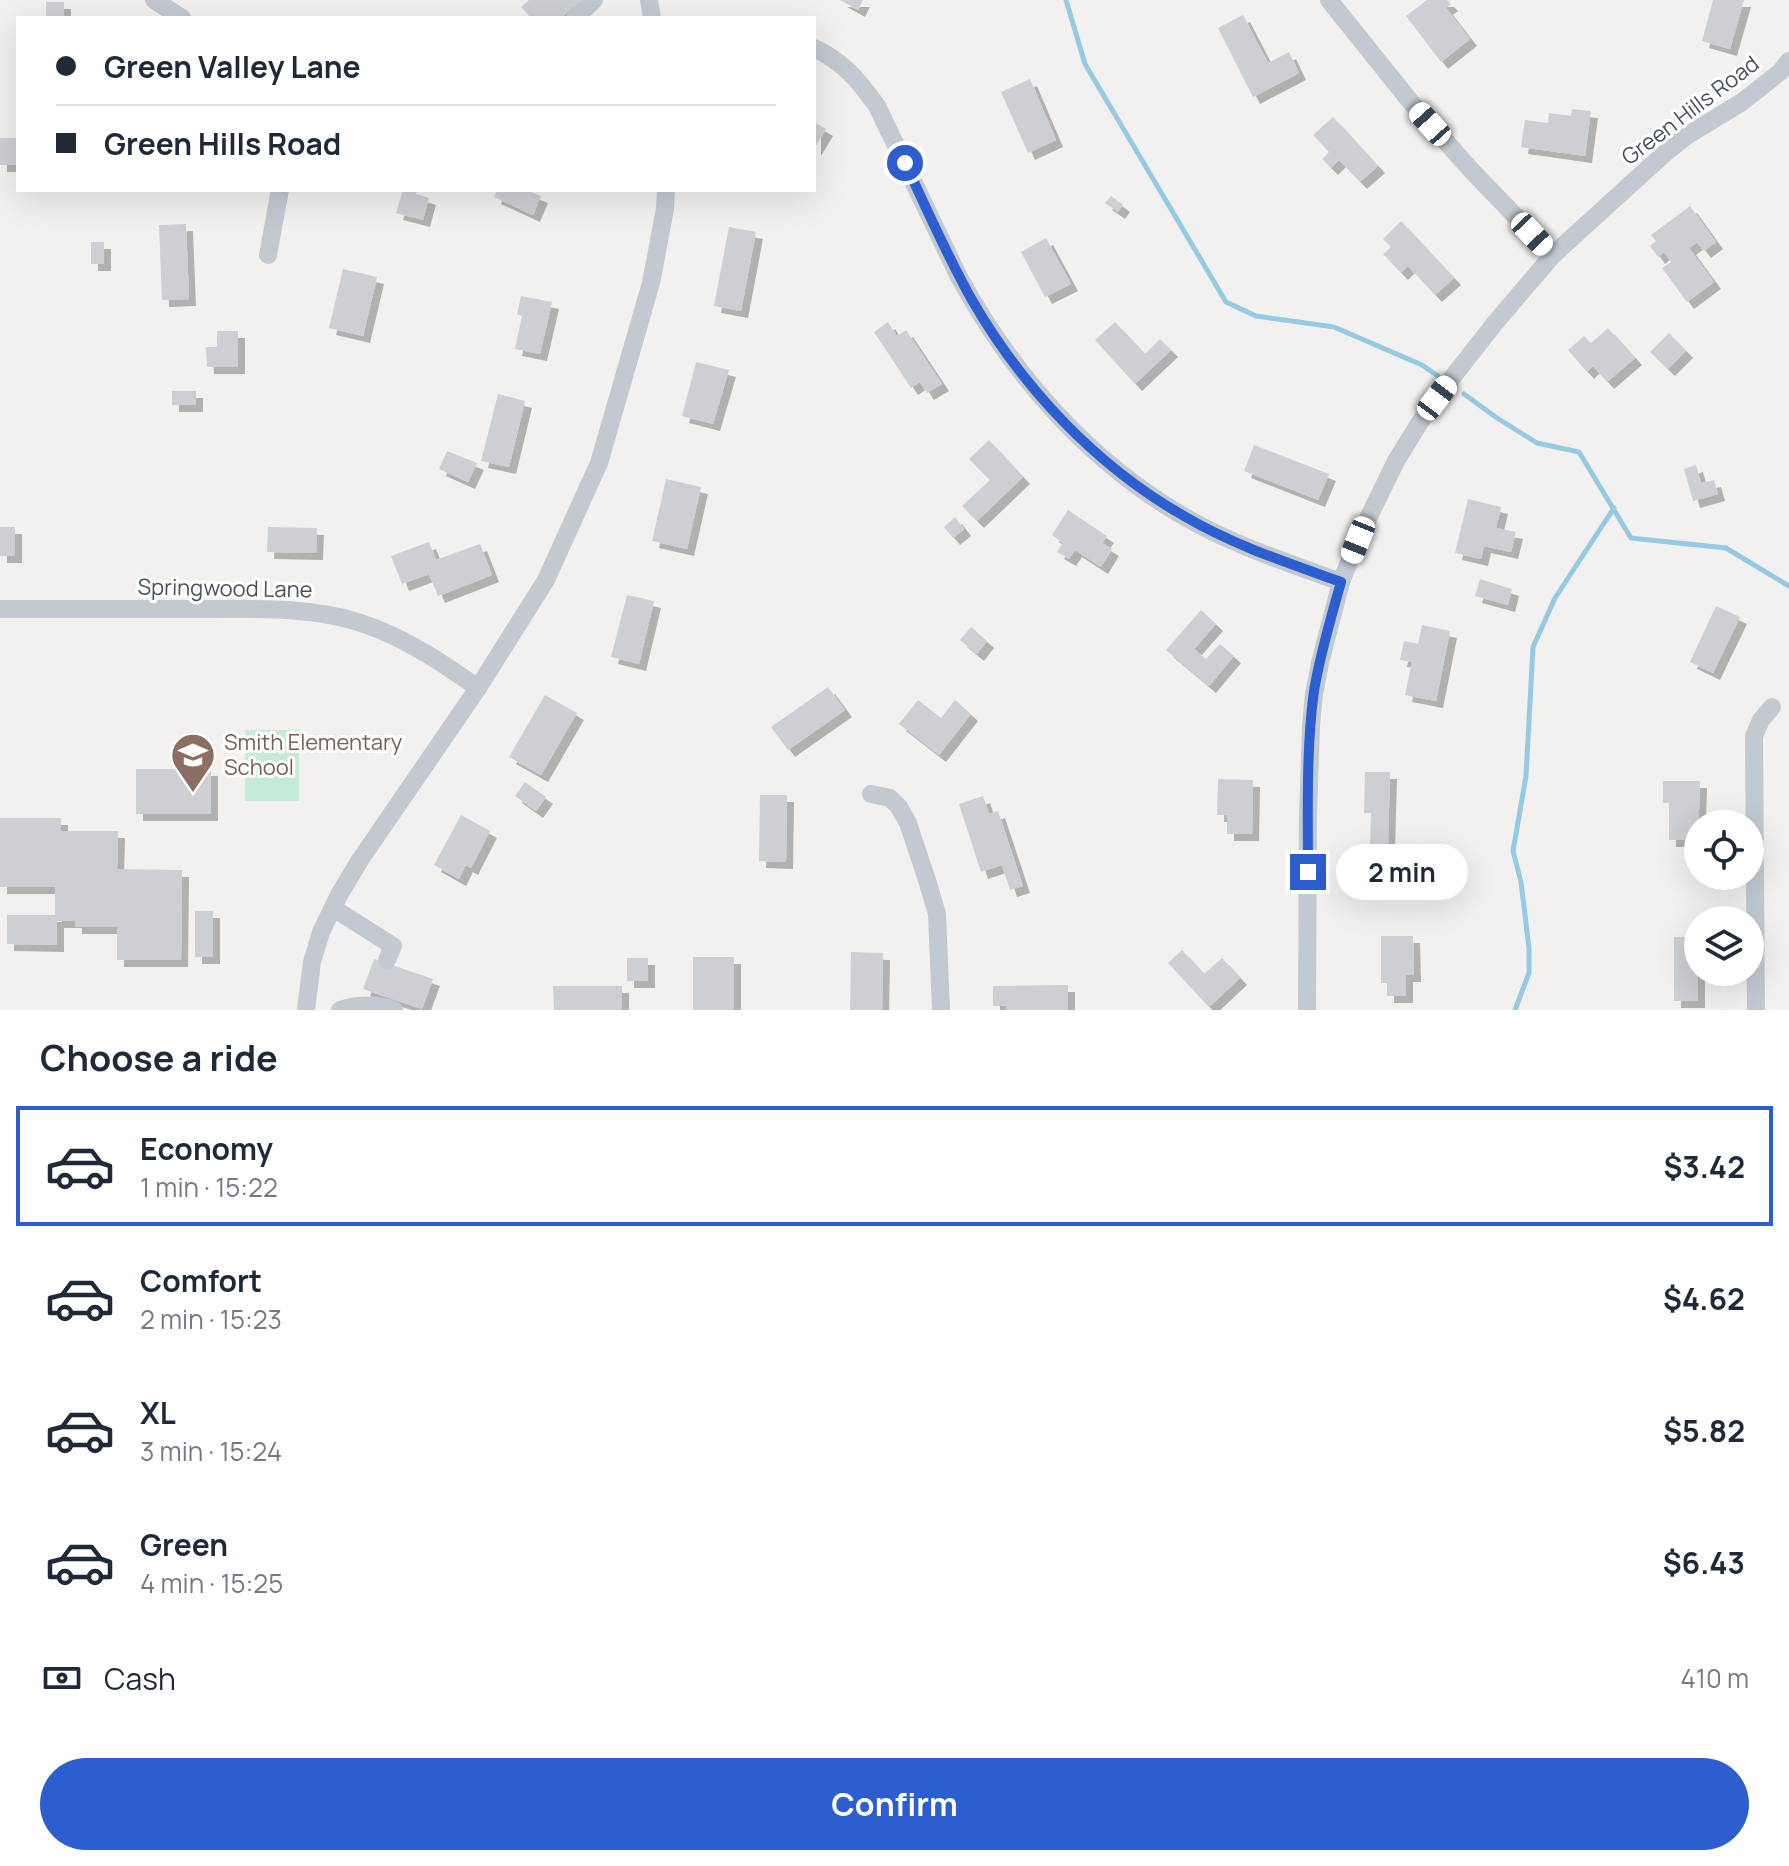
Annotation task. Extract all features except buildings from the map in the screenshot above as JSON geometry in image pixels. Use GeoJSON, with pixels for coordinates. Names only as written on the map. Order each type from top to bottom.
{"type":"FeatureCollection","features":[{"type":"Feature","properties":{"kind":"street"},"geometry":{"type":"LineString","coordinates":[[154,0],[179,16]]}},
{"type":"Feature","properties":{"kind":"street"},"geometry":{"type":"LineString","coordinates":[[577,16],[594,0]]}},
{"type":"Feature","properties":{"kind":"street"},"geometry":{"type":"LineString","coordinates":[[1329,0],[1410,101],[1553,255]]}},
{"type":"Feature","properties":{"kind":"street"},"geometry":{"type":"LineString","coordinates":[[816,49],[840,62],[877,106],[959,277],[1011,361],[1048,405],[1111,465],[1184,517],[1265,555],[1341,582]]}},
{"type":"Feature","properties":{"kind":"street","name":"Green Hills Road"},"geometry":{"type":"LineString","coordinates":[[1307,1010],[1311,726],[1320,663],[1341,582],[1376,500],[1420,422],[1495,323],[1553,255],[1665,153],[1742,102],[1789,61]]}},
{"type":"Feature","properties":{"kind":"street"},"geometry":{"type":"LineString","coordinates":[[268,255],[280,192]]}},
{"type":"Feature","properties":{"kind":"street"},"geometry":{"type":"LineString","coordinates":[[306,1010],[312,962],[321,932],[333,908],[360,860],[478,688],[546,580],[599,463],[651,283],[666,192]]}},
{"type":"Feature","properties":{"kind":"street","name":"Springwood Lane"},"geometry":{"type":"LineString","coordinates":[[0,609],[248,609],[327,615],[389,633],[419,648],[478,688]]}},
{"type":"Feature","properties":{"kind":"street"},"geometry":{"type":"LineString","coordinates":[[1756,1010],[1754,736],[1761,720],[1772,707]]}},
{"type":"Feature","properties":{"kind":"street"},"geometry":{"type":"LineString","coordinates":[[871,794],[890,798],[899,807],[908,823],[927,880],[937,914],[941,1010]]}},
{"type":"Feature","properties":{"kind":"street"},"geometry":{"type":"LineString","coordinates":[[333,908],[393,946],[387,960]]}},
{"type":"Feature","properties":{"kind":"street"},"geometry":{"type":"LineString","coordinates":[[340,1010],[379,1005],[394,1010]]}},
{"type":"Feature","properties":{"kind":"green space"},"geometry":{"type":"Polygon","coordinates":[[[245,730],[299,730],[299,801],[245,801],[245,730]]]}},
{"type":"Feature","properties":{"kind":"waterway"},"geometry":{"type":"LineString","coordinates":[[1066,0],[1085,64],[1226,302],[1256,316],[1334,327],[1422,365],[1438,376]]}},
{"type":"Feature","properties":{"kind":"waterway"},"geometry":{"type":"LineString","coordinates":[[1464,394],[1537,443],[1579,452],[1631,538],[1726,548],[1789,586]]}},
{"type":"Feature","properties":{"kind":"waterway"},"geometry":{"type":"LineString","coordinates":[[1515,1010],[1529,973],[1521,882],[1513,851],[1526,776],[1533,647],[1555,598],[1614,508]]}},
{"type":"Feature","properties":{"kind":"place","name":"Smith Elementary School"},"geometry":{"type":"Point","coordinates":[193,794]}},
{"type":"Feature","properties":{"kind":"route"},"geometry":{"type":"LineString","coordinates":[[905,163],[974,303],[1011,361],[1076,433],[1111,465],[1184,517],[1265,555],[1341,582],[1314,694],[1308,872]]}}]}
